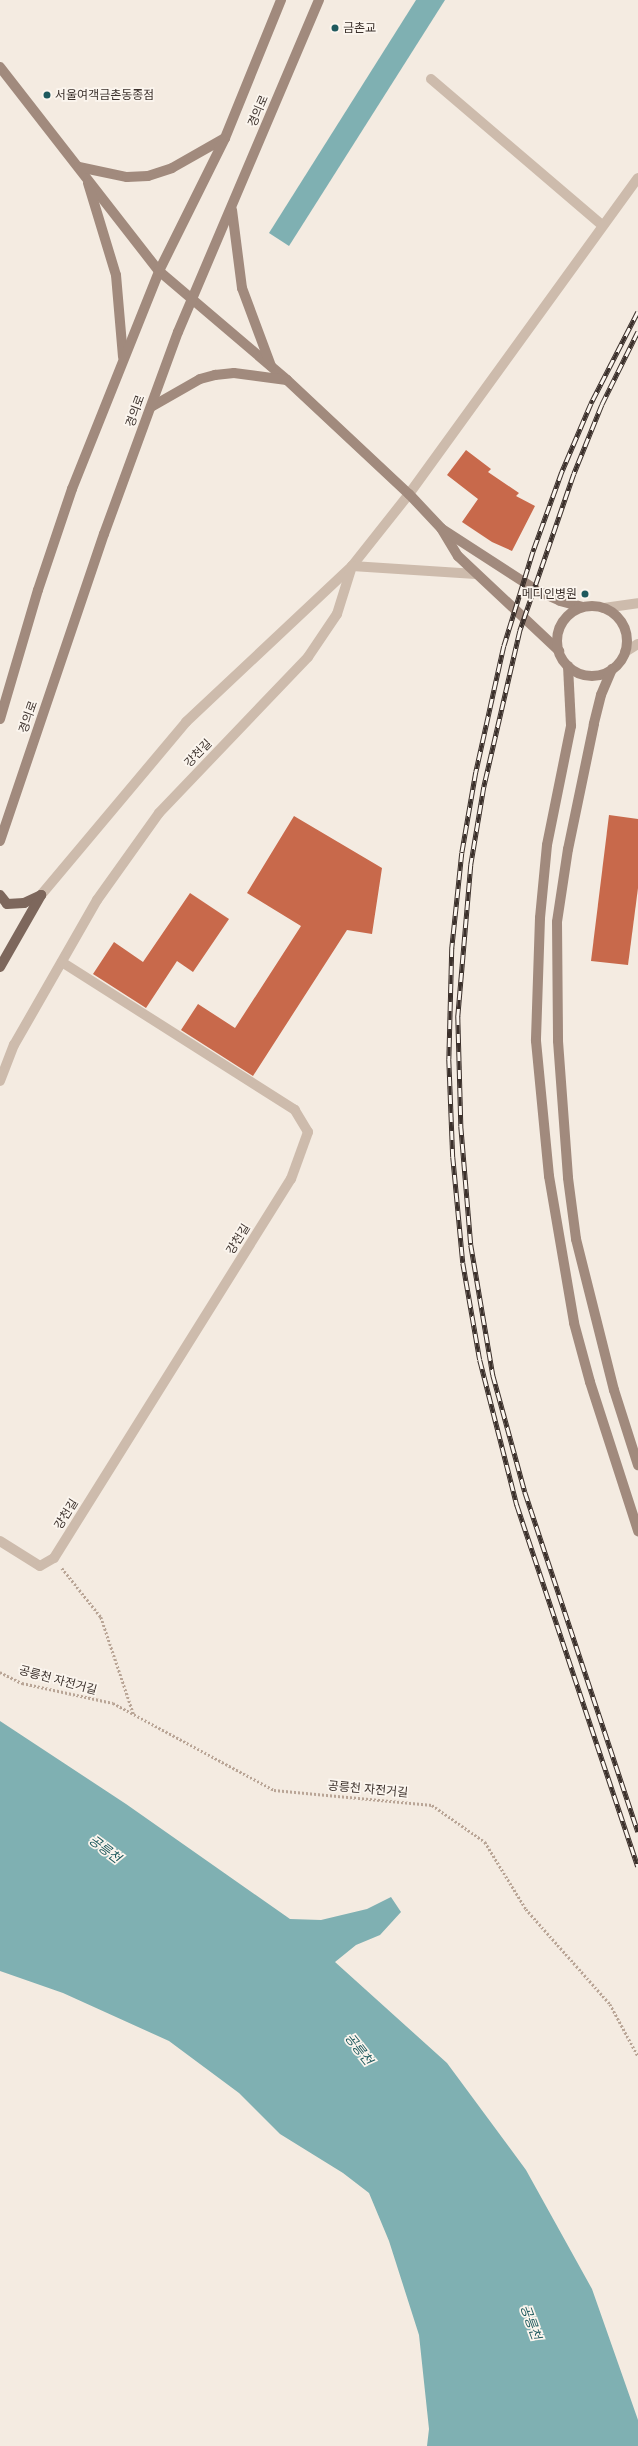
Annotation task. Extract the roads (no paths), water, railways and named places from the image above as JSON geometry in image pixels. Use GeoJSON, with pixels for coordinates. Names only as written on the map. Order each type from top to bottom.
{"type":"FeatureCollection","features":[{"type":"Feature","properties":{"kind":"main road"},"geometry":{"type":"LineString","coordinates":[[0,895],[7,904],[24,903],[41,895]]}},
{"type":"Feature","properties":{"kind":"main road"},"geometry":{"type":"LineString","coordinates":[[0,967],[41,895]]}},
{"type":"Feature","properties":{"kind":"street","name":"경의로"},"geometry":{"type":"LineString","coordinates":[[0,719],[40,583],[72,489],[159,271],[225,138],[281,0]]}},
{"type":"Feature","properties":{"kind":"street","name":"경의로"},"geometry":{"type":"LineString","coordinates":[[0,841],[104,534],[151,407],[193,300],[319,0]]}},
{"type":"Feature","properties":{"kind":"street"},"geometry":{"type":"LineString","coordinates":[[0,67],[159,271],[287,380],[409,494],[440,528],[458,556],[559,651],[568,666],[570,726],[547,845],[540,918],[536,1041],[549,1176],[574,1323],[590,1382],[638,1531]]}},
{"type":"Feature","properties":{"kind":"street"},"geometry":{"type":"LineString","coordinates":[[431,79],[602,225]]}},
{"type":"Feature","properties":{"kind":"street"},"geometry":{"type":"LineString","coordinates":[[79,167],[127,177],[148,176],[172,168],[225,138]]}},
{"type":"Feature","properties":{"kind":"street"},"geometry":{"type":"LineString","coordinates":[[87,177],[116,275],[124,359]]}},
{"type":"Feature","properties":{"kind":"street"},"geometry":{"type":"LineString","coordinates":[[41,895],[186,722],[352,566],[409,494],[602,225],[638,178]]}},
{"type":"Feature","properties":{"kind":"street"},"geometry":{"type":"LineString","coordinates":[[232,209],[242,288],[272,368]]}},
{"type":"Feature","properties":{"kind":"street"},"geometry":{"type":"LineString","coordinates":[[151,407],[200,379],[215,375],[234,373],[287,380]]}},
{"type":"Feature","properties":{"kind":"street"},"geometry":{"type":"LineString","coordinates":[[440,528],[538,591],[560,601],[582,608],[604,608],[638,603]]}},
{"type":"Feature","properties":{"kind":"street"},"geometry":{"type":"LineString","coordinates":[[352,566],[476,574]]}},
{"type":"Feature","properties":{"kind":"street","name":"강천길"},"geometry":{"type":"LineString","coordinates":[[0,1081],[14,1045],[97,900],[159,813],[308,658],[337,614],[352,566]]}},
{"type":"Feature","properties":{"kind":"street"},"geometry":{"type":"LineString","coordinates":[[559,651],[558,640],[565,620],[582,608]]}},
{"type":"Feature","properties":{"kind":"street"},"geometry":{"type":"LineString","coordinates":[[604,608],[621,621],[626,636],[625,652]]}},
{"type":"Feature","properties":{"kind":"street"},"geometry":{"type":"LineString","coordinates":[[638,644],[625,652],[612,670],[601,695],[568,849],[558,914],[558,1041],[568,1178],[576,1239],[614,1390],[638,1465]]}},
{"type":"Feature","properties":{"kind":"street"},"geometry":{"type":"LineString","coordinates":[[568,666],[585,675],[599,675],[612,670]]}},
{"type":"Feature","properties":{"kind":"street","name":"강천길"},"geometry":{"type":"LineString","coordinates":[[0,1542],[40,1566],[54,1558],[291,1179],[308,1132],[295,1110],[62,962]]}},
{"type":"Feature","properties":{"kind":"water"},"geometry":{"type":"Polygon","coordinates":[[[416,0],[445,0],[289,246],[269,233],[416,0]]]}},
{"type":"Feature","properties":{"kind":"water","name":"공릉천"},"geometry":{"type":"Polygon","coordinates":[[[0,1721],[126,1804],[290,1919],[321,1920],[367,1909],[391,1897],[401,1912],[380,1935],[356,1945],[335,1962],[447,2063],[526,2170],[592,2289],[638,2420],[638,2446],[427,2446],[429,2429],[419,2335],[389,2241],[369,2193],[343,2173],[280,2134],[239,2093],[169,2041],[63,1993],[0,1971],[0,1721]]]}},
{"type":"Feature","properties":{"kind":"railway"},"geometry":{"type":"LineString","coordinates":[[638,312],[591,404],[562,472],[533,552],[504,646],[476,772],[462,853],[452,948],[449,1059],[453,1157],[463,1263],[480,1360],[517,1505],[638,1866]]}},
{"type":"Feature","properties":{"kind":"railway"},"geometry":{"type":"LineString","coordinates":[[638,332],[602,405],[574,474],[520,631],[484,787],[471,865],[458,1016],[461,1126],[471,1245],[493,1375],[525,1492],[638,1832]]}},
{"type":"Feature","properties":{"kind":"place","name":"금촌교"},"geometry":{"type":"Point","coordinates":[335,28]}},
{"type":"Feature","properties":{"kind":"place","name":"서울여객금촌동종점"},"geometry":{"type":"Point","coordinates":[47,95]}},
{"type":"Feature","properties":{"kind":"place","name":"메디인병원"},"geometry":{"type":"Point","coordinates":[585,594]}}]}
